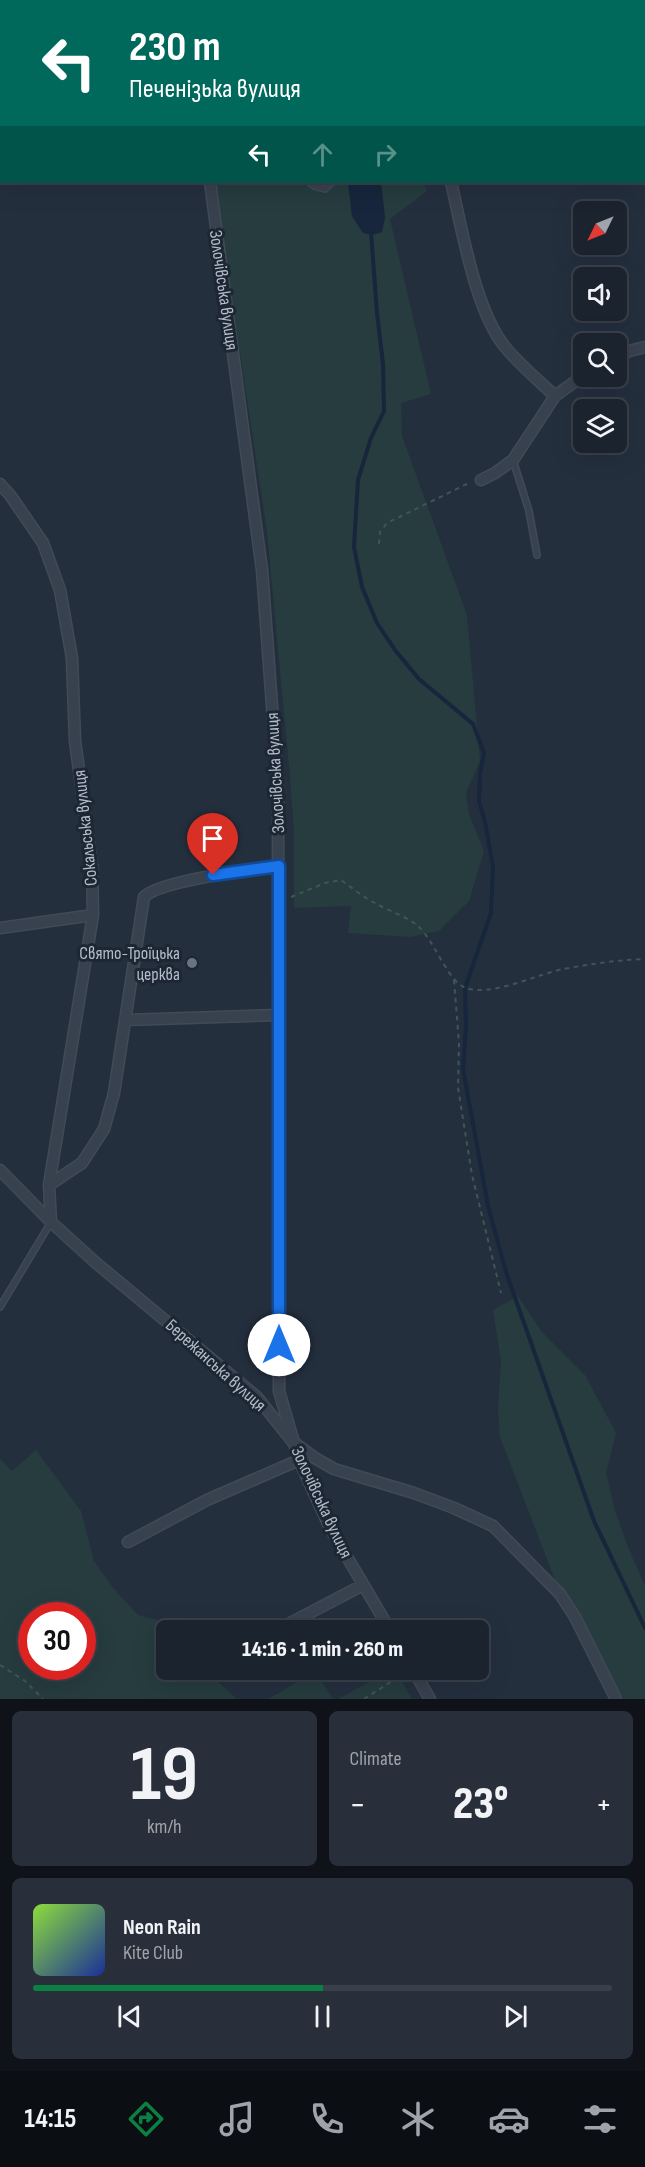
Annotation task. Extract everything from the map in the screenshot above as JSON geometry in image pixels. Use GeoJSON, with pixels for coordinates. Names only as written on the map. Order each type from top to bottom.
{"type":"FeatureCollection","features":[{"type":"Feature","properties":{"kind":"street","name":"Золочівська вулиця"},"geometry":{"type":"LineString","coordinates":[[210,183],[262,570],[278,787],[279,1391],[299,1460],[330,1528],[384,1620]]}},
{"type":"Feature","properties":{"kind":"street"},"geometry":{"type":"LineString","coordinates":[[451,183],[485,312],[504,346],[555,396]]}},
{"type":"Feature","properties":{"kind":"street"},"geometry":{"type":"LineString","coordinates":[[627,352],[645,347]]}},
{"type":"Feature","properties":{"kind":"street"},"geometry":{"type":"LineString","coordinates":[[481,480],[513,460],[555,396],[573,383]]}},
{"type":"Feature","properties":{"kind":"street","name":"Сокальська вулиця"},"geometry":{"type":"LineString","coordinates":[[0,484],[43,543],[60,590],[72,658],[75,741],[92,866],[93,915],[49,1185],[51,1222]]}},
{"type":"Feature","properties":{"kind":"street"},"geometry":{"type":"LineString","coordinates":[[49,1185],[82,1163],[104,1129],[114,1093],[141,904],[147,893],[213,875],[279,866]]}},
{"type":"Feature","properties":{"kind":"street"},"geometry":{"type":"LineString","coordinates":[[0,928],[93,915]]}},
{"type":"Feature","properties":{"kind":"street"},"geometry":{"type":"LineString","coordinates":[[126,1020],[278,1016]]}},
{"type":"Feature","properties":{"kind":"street","name":"Бережанська вулиця"},"geometry":{"type":"LineString","coordinates":[[0,1170],[51,1222],[95,1262],[257,1397],[292,1441],[334,1469],[414,1493],[493,1526],[560,1594],[575,1617],[616,1699]]}},
{"type":"Feature","properties":{"kind":"street"},"geometry":{"type":"LineString","coordinates":[[128,1542],[207,1500],[299,1460]]}},
{"type":"Feature","properties":{"kind":"street"},"geometry":{"type":"LineString","coordinates":[[296,1620],[363,1585]]}},
{"type":"Feature","properties":{"kind":"street"},"geometry":{"type":"LineString","coordinates":[[418,1680],[430,1699]]}},
{"type":"Feature","properties":{"kind":"lane"},"geometry":{"type":"LineString","coordinates":[[310,183],[325,189],[332,183]]}},
{"type":"Feature","properties":{"kind":"lane"},"geometry":{"type":"LineString","coordinates":[[513,460],[529,511],[537,555]]}},
{"type":"Feature","properties":{"kind":"lane"},"geometry":{"type":"LineString","coordinates":[[0,1307],[51,1222]]}},
{"type":"Feature","properties":{"kind":"path"},"geometry":{"type":"LineString","coordinates":[[379,544],[380,532],[387,523],[471,482],[481,480]]}},
{"type":"Feature","properties":{"kind":"path"},"geometry":{"type":"LineString","coordinates":[[279,902],[326,883],[341,880],[373,903],[418,926],[436,948],[454,980],[465,988],[477,990],[512,985],[560,970],[611,961],[645,959]]}},
{"type":"Feature","properties":{"kind":"path"},"geometry":{"type":"LineString","coordinates":[[454,980],[459,1043],[459,1099],[472,1175],[501,1293]]}},
{"type":"Feature","properties":{"kind":"path"},"geometry":{"type":"LineString","coordinates":[[0,1665],[25,1681],[43,1699]]}},
{"type":"Feature","properties":{"kind":"path"},"geometry":{"type":"LineString","coordinates":[[365,1699],[396,1680]]}},
{"type":"Feature","properties":{"kind":"green space"},"geometry":{"type":"Polygon","coordinates":[[[206,183],[348,183],[352,216],[357,224],[385,218],[381,183],[423,183],[427,191],[390,219],[431,394],[401,403],[402,436],[467,615],[480,761],[466,793],[469,814],[484,851],[469,901],[439,931],[410,937],[348,933],[351,906],[294,908],[294,832],[267,532],[240,353],[225,311],[206,183]]]}},
{"type":"Feature","properties":{"kind":"green space"},"geometry":{"type":"Polygon","coordinates":[[[518,1296],[542,1332],[585,1375],[616,1433],[606,1473],[626,1542],[645,1586],[645,1699],[624,1699],[557,1585],[500,1437],[498,1409],[501,1361],[493,1310],[518,1296]]]}},
{"type":"Feature","properties":{"kind":"green space"},"geometry":{"type":"Polygon","coordinates":[[[36,1450],[81,1511],[94,1561],[114,1589],[138,1615],[158,1620],[156,1620],[156,1680],[216,1680],[237,1699],[0,1699],[0,1459],[12,1471],[36,1450]]]}},
{"type":"Feature","properties":{"kind":"green space"},"geometry":{"type":"Polygon","coordinates":[[[301,1680],[321,1680],[333,1699],[268,1699],[301,1680]]]}},
{"type":"Feature","properties":{"kind":"green space"},"geometry":{"type":"Polygon","coordinates":[[[373,1680],[401,1680],[412,1699],[338,1699],[373,1680]]]}},
{"type":"Feature","properties":{"kind":"water"},"geometry":{"type":"Polygon","coordinates":[[[348,183],[381,183],[385,218],[382,232],[372,235],[363,233],[352,216],[348,183]]]}},
{"type":"Feature","properties":{"kind":"waterway"},"geometry":{"type":"LineString","coordinates":[[371,232],[383,364],[384,411],[371,438],[358,480],[354,547],[362,587],[377,623],[395,650],[419,679],[473,724],[484,753],[480,774],[479,801],[493,867],[491,913],[465,988],[466,1026],[463,1069],[488,1206],[506,1272],[594,1521],[645,1628]]}},
{"type":"Feature","properties":{"kind":"place","name":"Свято-Троїцька церква"},"geometry":{"type":"Point","coordinates":[192,963]}},
{"type":"Feature","properties":{"kind":"route"},"geometry":{"type":"LineString","coordinates":[[213,875],[279,866],[279,1345]]}}]}
